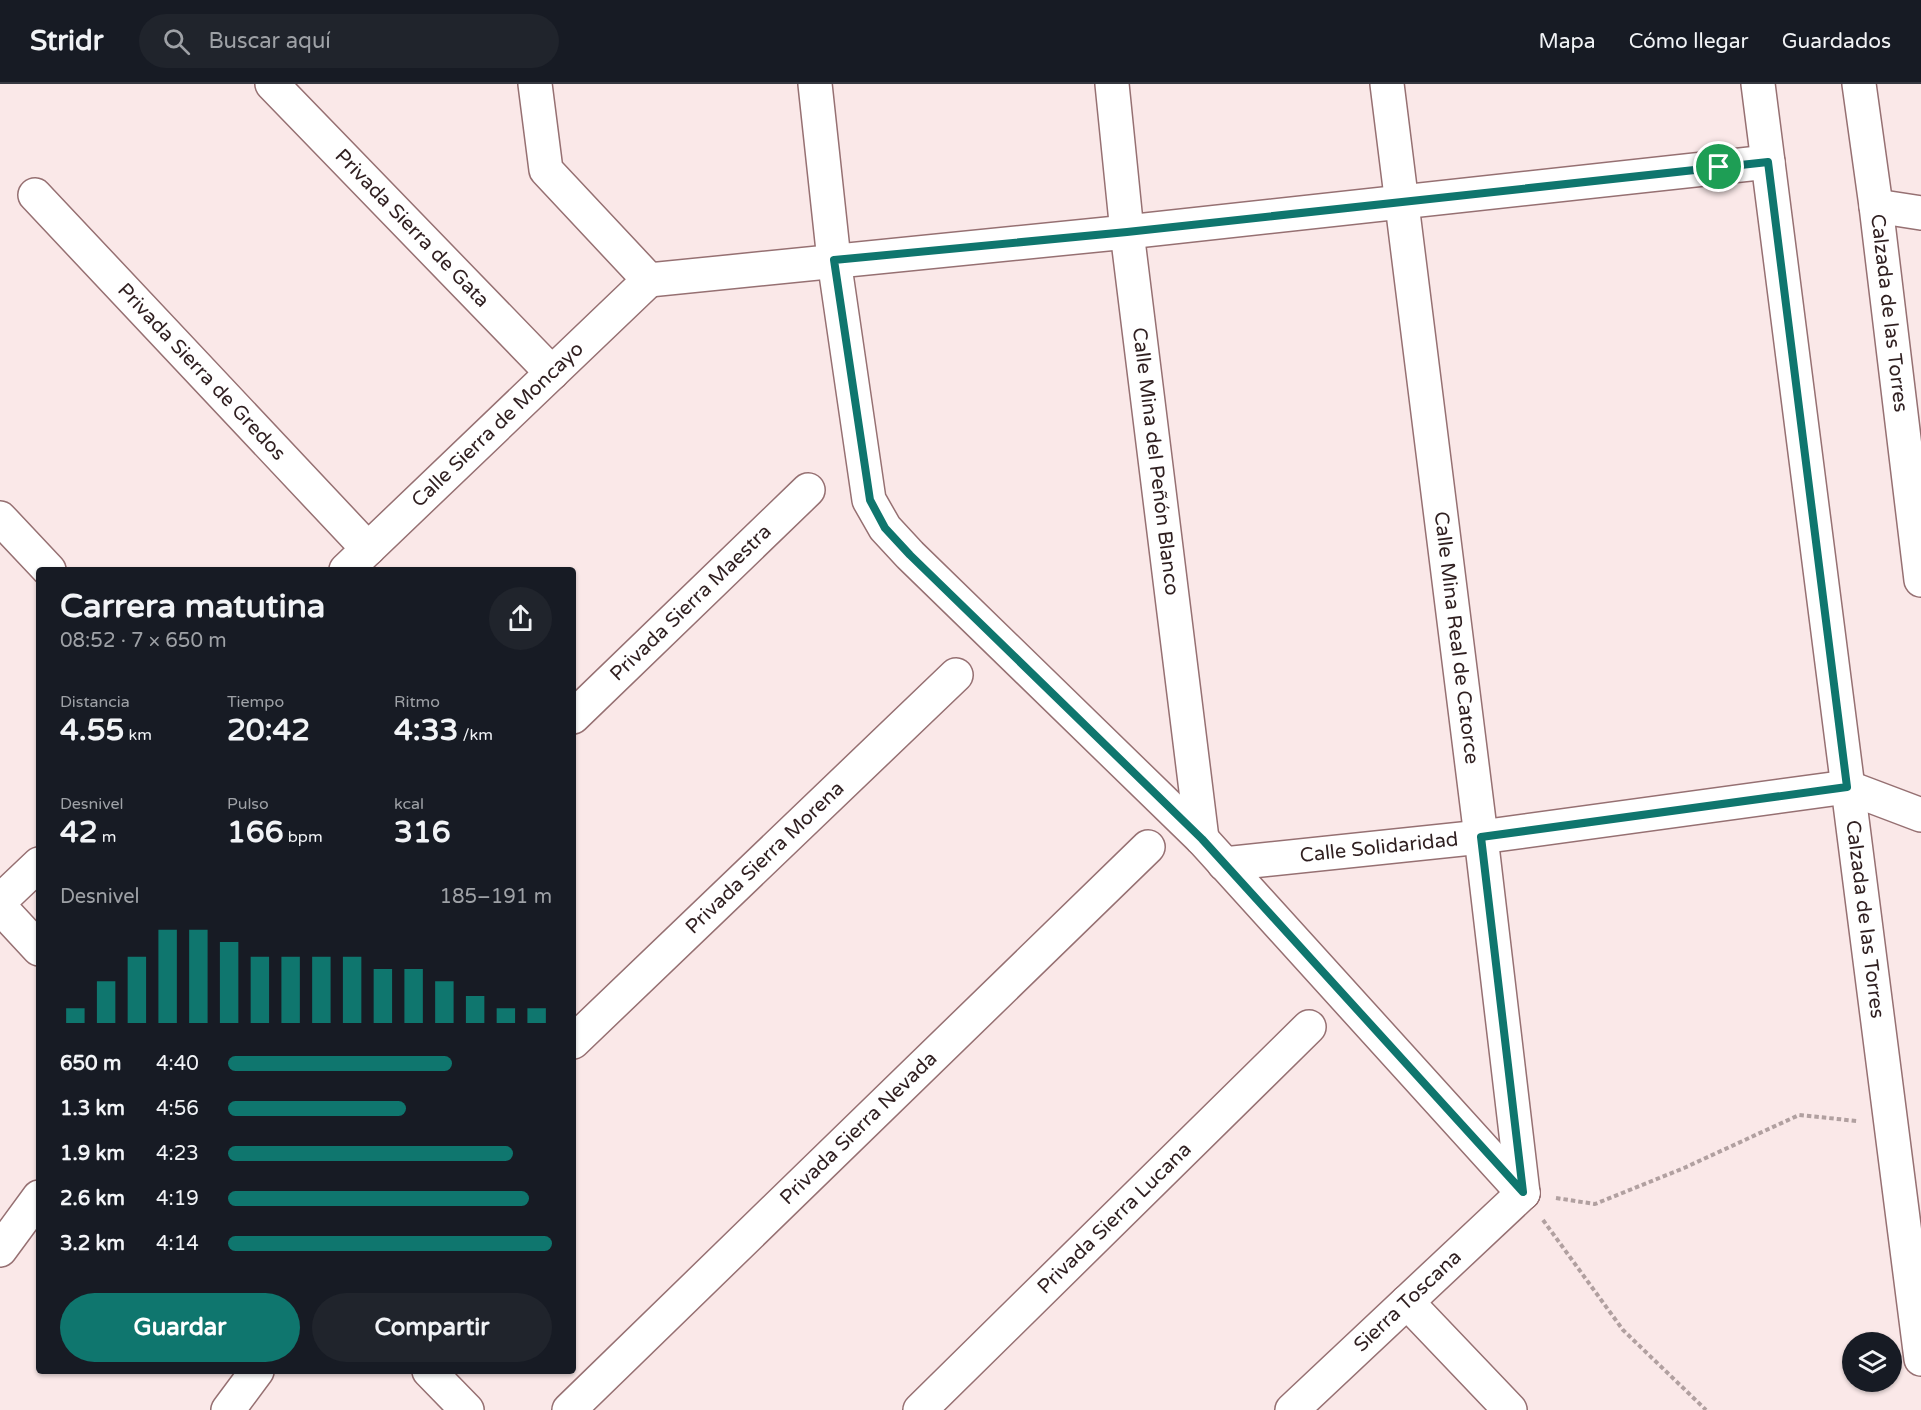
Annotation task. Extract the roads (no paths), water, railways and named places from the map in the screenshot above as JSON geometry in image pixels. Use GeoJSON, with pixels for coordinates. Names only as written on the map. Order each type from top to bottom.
{"type":"FeatureCollection","features":[{"type":"Feature","properties":{"kind":"street","name":"Privada Sierra de Gata"},"geometry":{"type":"LineString","coordinates":[[272,84],[552,373]]}},
{"type":"Feature","properties":{"kind":"street"},"geometry":{"type":"LineString","coordinates":[[535,84],[546,170],[649,280],[1127,232],[1768,162]]}},
{"type":"Feature","properties":{"kind":"street"},"geometry":{"type":"LineString","coordinates":[[815,84],[834,260],[870,500],[885,528],[918,563],[1202,839],[1523,1192]]}},
{"type":"Feature","properties":{"kind":"street","name":"Calle Mina del Peñón Blanco"},"geometry":{"type":"LineString","coordinates":[[1112,84],[1127,232],[1202,839]]}},
{"type":"Feature","properties":{"kind":"street","name":"Calle Mina Real de Catorce"},"geometry":{"type":"LineString","coordinates":[[1387,84],[1523,1192]]}},
{"type":"Feature","properties":{"kind":"street","name":"Calzada de las Torres"},"geometry":{"type":"LineString","coordinates":[[1758,84],[1921,1359]]}},
{"type":"Feature","properties":{"kind":"street","name":"Calzada de las Torres"},"geometry":{"type":"LineString","coordinates":[[1859,84],[1921,580]]}},
{"type":"Feature","properties":{"kind":"street","name":"Privada Sierra de Gredos"},"geometry":{"type":"LineString","coordinates":[[35,195],[357,560]]}},
{"type":"Feature","properties":{"kind":"street"},"geometry":{"type":"LineString","coordinates":[[1876,206],[1921,213]]}},
{"type":"Feature","properties":{"kind":"street","name":"Calle Sierra de Moncayo"},"geometry":{"type":"LineString","coordinates":[[357,560],[649,280]]}},
{"type":"Feature","properties":{"kind":"street","name":"Privada Sierra Maestra"},"geometry":{"type":"LineString","coordinates":[[576,714],[808,490]]}},
{"type":"Feature","properties":{"kind":"street"},"geometry":{"type":"LineString","coordinates":[[0,518],[46,567]]}},
{"type":"Feature","properties":{"kind":"street","name":"Privada Sierra Morena"},"geometry":{"type":"LineString","coordinates":[[576,1039],[956,675]]}},
{"type":"Feature","properties":{"kind":"street","name":"Calle Solidaridad"},"geometry":{"type":"LineString","coordinates":[[1224,864],[1481,837],[1847,787],[1921,815]]}},
{"type":"Feature","properties":{"kind":"street","name":"Privada Sierra Nevada"},"geometry":{"type":"LineString","coordinates":[[569,1410],[1148,847]]}},
{"type":"Feature","properties":{"kind":"street"},"geometry":{"type":"LineString","coordinates":[[0,901],[36,867]]}},
{"type":"Feature","properties":{"kind":"street"},"geometry":{"type":"LineString","coordinates":[[0,906],[36,946]]}},
{"type":"Feature","properties":{"kind":"street","name":"Privada Sierra Lucana"},"geometry":{"type":"LineString","coordinates":[[920,1410],[1309,1027]]}},
{"type":"Feature","properties":{"kind":"street","name":"Sierra Toscana"},"geometry":{"type":"LineString","coordinates":[[1292,1410],[1523,1192]]}},
{"type":"Feature","properties":{"kind":"street"},"geometry":{"type":"LineString","coordinates":[[0,1250],[36,1201]]}},
{"type":"Feature","properties":{"kind":"street"},"geometry":{"type":"LineString","coordinates":[[1407,1302],[1510,1410]]}},
{"type":"Feature","properties":{"kind":"street"},"geometry":{"type":"LineString","coordinates":[[228,1410],[255,1374]]}},
{"type":"Feature","properties":{"kind":"street"},"geometry":{"type":"LineString","coordinates":[[432,1374],[467,1410]]}}]}
